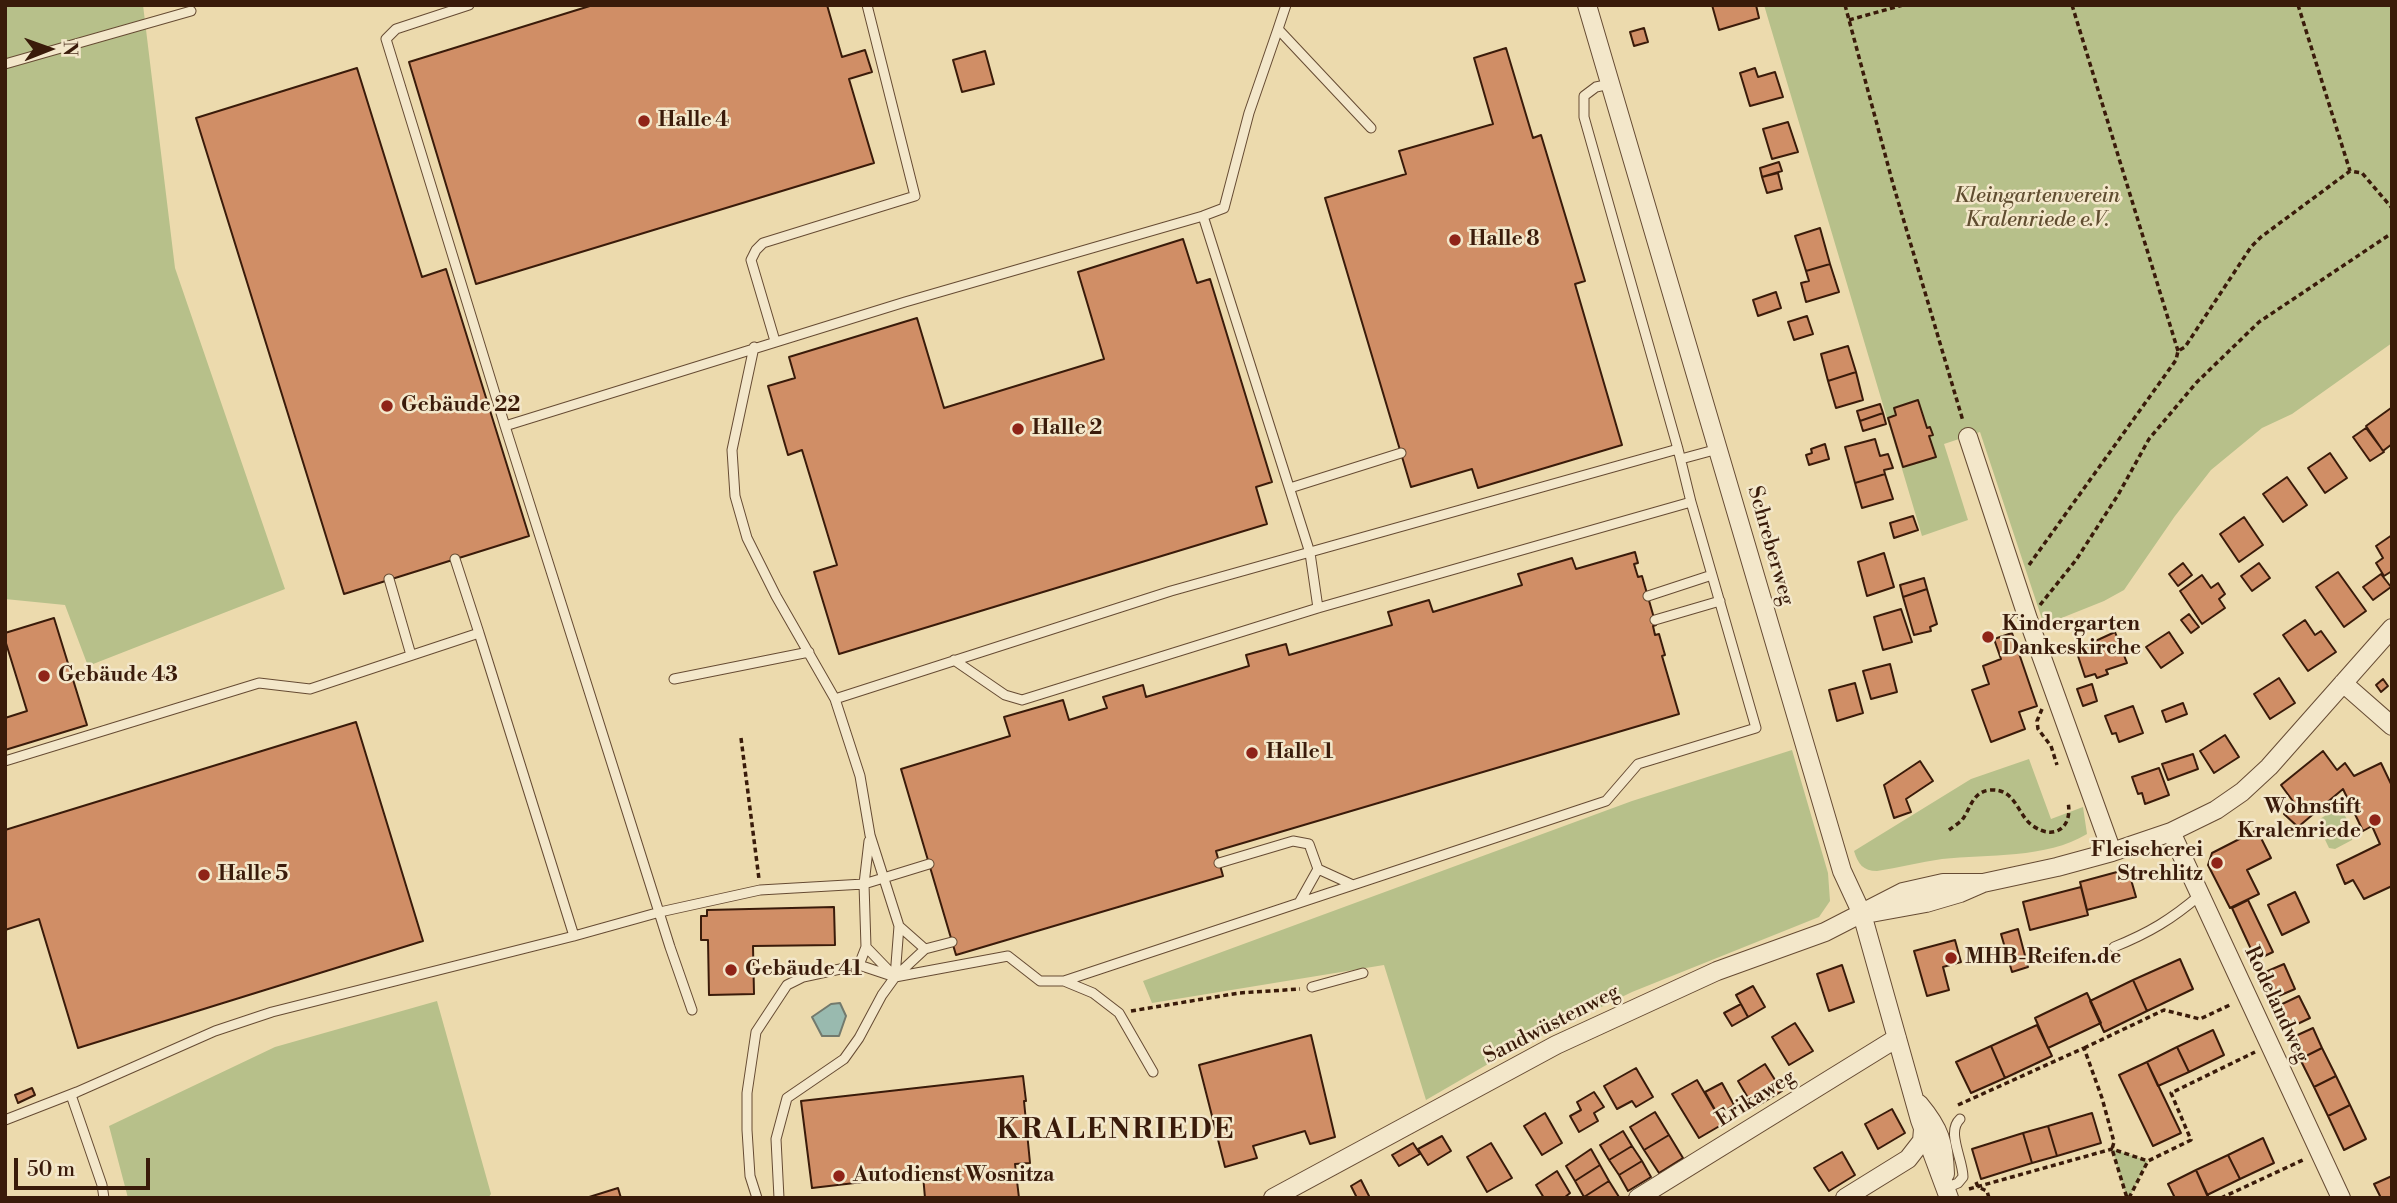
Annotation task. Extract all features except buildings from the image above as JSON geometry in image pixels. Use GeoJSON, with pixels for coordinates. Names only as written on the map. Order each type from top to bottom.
{"type":"FeatureCollection","features":[{"type":"Feature","properties":{"kind":"street","name":"Schreberweg"},"geometry":{"type":"LineString","coordinates":[[1587,5],[1842,871],[1862,914],[1923,1129],[1948,1193]]}},
{"type":"Feature","properties":{"kind":"street"},"geometry":{"type":"LineString","coordinates":[[1968,437],[2028,619],[2112,852]]}},
{"type":"Feature","properties":{"kind":"street","name":"Sandwüstenweg"},"geometry":{"type":"LineString","coordinates":[[1273,1198],[1556,1045],[1717,971],[1825,932],[1862,914],[1926,903],[1983,883],[2112,852],[2171,832],[2216,810],[2254,782],[2287,750],[2392,628]]}},
{"type":"Feature","properties":{"kind":"street"},"geometry":{"type":"LineString","coordinates":[[2343,683],[2392,726]]}},
{"type":"Feature","properties":{"kind":"street","name":"Rodelandweg"},"geometry":{"type":"LineString","coordinates":[[2171,832],[2341,1198]]}},
{"type":"Feature","properties":{"kind":"street","name":"Erikaweg"},"geometry":{"type":"LineString","coordinates":[[1640,1197],[1897,1038]]}},
{"type":"Feature","properties":{"kind":"street","name":"Schreberweg"},"geometry":{"type":"LineString","coordinates":[[1914,1098],[1937,1127],[1944,1149],[1948,1193]]}},
{"type":"Feature","properties":{"kind":"street"},"geometry":{"type":"LineString","coordinates":[[1845,1198],[1908,1159],[1922,1141],[1923,1129]]}},
{"type":"Feature","properties":{"kind":"lane"},"geometry":{"type":"LineString","coordinates":[[469,5],[396,29],[386,39],[505,426],[692,1010]]}},
{"type":"Feature","properties":{"kind":"lane"},"geometry":{"type":"LineString","coordinates":[[775,341],[751,260],[756,250],[763,243],[915,196],[867,5]]}},
{"type":"Feature","properties":{"kind":"lane"},"geometry":{"type":"LineString","coordinates":[[505,426],[754,347],[1224,208],[1249,113],[1286,5]]}},
{"type":"Feature","properties":{"kind":"lane"},"geometry":{"type":"LineString","coordinates":[[5,64],[191,11]]}},
{"type":"Feature","properties":{"kind":"lane"},"geometry":{"type":"LineString","coordinates":[[1278,29],[1371,128]]}},
{"type":"Feature","properties":{"kind":"lane"},"geometry":{"type":"LineString","coordinates":[[757,1198],[750,1176],[747,1130],[747,1093],[756,1032],[787,985],[803,977],[859,965],[895,977],[1008,956],[1040,981],[1064,981],[1606,801],[1638,764],[1756,728],[1584,117],[1584,96],[1596,87],[1610,84]]}},
{"type":"Feature","properties":{"kind":"lane"},"geometry":{"type":"LineString","coordinates":[[1203,216],[1310,553],[1318,608]]}},
{"type":"Feature","properties":{"kind":"lane"},"geometry":{"type":"LineString","coordinates":[[754,347],[732,450],[736,496],[747,538],[776,596],[835,699],[860,776],[870,835],[899,926],[895,977]]}},
{"type":"Feature","properties":{"kind":"lane"},"geometry":{"type":"LineString","coordinates":[[835,699],[1171,592],[1680,454],[1717,449]]}},
{"type":"Feature","properties":{"kind":"lane"},"geometry":{"type":"LineString","coordinates":[[1290,488],[1401,453]]}},
{"type":"Feature","properties":{"kind":"lane"},"geometry":{"type":"LineString","coordinates":[[954,660],[1005,695],[1022,700],[1318,608],[1691,502]]}},
{"type":"Feature","properties":{"kind":"lane"},"geometry":{"type":"LineString","coordinates":[[455,559],[574,936]]}},
{"type":"Feature","properties":{"kind":"lane"},"geometry":{"type":"LineString","coordinates":[[1648,596],[1712,575]]}},
{"type":"Feature","properties":{"kind":"lane"},"geometry":{"type":"LineString","coordinates":[[389,579],[411,655]]}},
{"type":"Feature","properties":{"kind":"lane"},"geometry":{"type":"LineString","coordinates":[[1655,620],[1720,601]]}},
{"type":"Feature","properties":{"kind":"lane"},"geometry":{"type":"LineString","coordinates":[[5,761],[259,683],[310,689],[479,633]]}},
{"type":"Feature","properties":{"kind":"lane"},"geometry":{"type":"LineString","coordinates":[[674,679],[808,652]]}},
{"type":"Feature","properties":{"kind":"lane"},"geometry":{"type":"LineString","coordinates":[[859,965],[866,947],[864,884],[870,835]]}},
{"type":"Feature","properties":{"kind":"lane"},"geometry":{"type":"LineString","coordinates":[[1219,863],[1293,841],[1309,844],[1318,869],[1353,885]]}},
{"type":"Feature","properties":{"kind":"lane"},"geometry":{"type":"LineString","coordinates":[[5,1120],[71,1095],[215,1031],[272,1012],[660,912],[760,890],[864,884],[929,864]]}},
{"type":"Feature","properties":{"kind":"lane"},"geometry":{"type":"LineString","coordinates":[[1299,903],[1318,869]]}},
{"type":"Feature","properties":{"kind":"lane"},"geometry":{"type":"LineString","coordinates":[[2114,947],[2144,936],[2174,918],[2200,895]]}},
{"type":"Feature","properties":{"kind":"lane"},"geometry":{"type":"LineString","coordinates":[[899,926],[925,949]]}},
{"type":"Feature","properties":{"kind":"lane"},"geometry":{"type":"LineString","coordinates":[[779,1198],[776,1139],[788,1098],[844,1059],[895,977],[925,949],[952,942]]}},
{"type":"Feature","properties":{"kind":"lane"},"geometry":{"type":"LineString","coordinates":[[866,947],[895,977]]}},
{"type":"Feature","properties":{"kind":"lane"},"geometry":{"type":"LineString","coordinates":[[878,972],[882,995]]}},
{"type":"Feature","properties":{"kind":"lane"},"geometry":{"type":"LineString","coordinates":[[1312,987],[1363,973]]}},
{"type":"Feature","properties":{"kind":"lane"},"geometry":{"type":"LineString","coordinates":[[1064,981],[1093,993],[1119,1013],[1153,1072]]}},
{"type":"Feature","properties":{"kind":"lane"},"geometry":{"type":"LineString","coordinates":[[71,1095],[104,1198]]}},
{"type":"Feature","properties":{"kind":"lane"},"geometry":{"type":"LineString","coordinates":[[1948,1193],[1963,1177],[1953,1130],[1961,1118]]}},
{"type":"Feature","properties":{"kind":"path"},"geometry":{"type":"LineString","coordinates":[[1845,5],[1968,437]]}},
{"type":"Feature","properties":{"kind":"path"},"geometry":{"type":"LineString","coordinates":[[1849,20],[1903,5]]}},
{"type":"Feature","properties":{"kind":"path"},"geometry":{"type":"LineString","coordinates":[[2026,570],[2176,360],[2178,351],[2072,5]]}},
{"type":"Feature","properties":{"kind":"path"},"geometry":{"type":"LineString","coordinates":[[2298,5],[2350,171]]}},
{"type":"Feature","properties":{"kind":"path"},"geometry":{"type":"LineString","coordinates":[[2178,351],[2185,347],[2251,247],[2350,171],[2362,173],[2392,208]]}},
{"type":"Feature","properties":{"kind":"path"},"geometry":{"type":"LineString","coordinates":[[2028,619],[2076,560],[2118,495],[2149,439],[2196,383],[2259,322],[2392,233]]}},
{"type":"Feature","properties":{"kind":"path"},"geometry":{"type":"LineString","coordinates":[[2040,701],[2042,710],[2037,721],[2038,729],[2051,746],[2057,765]]}},
{"type":"Feature","properties":{"kind":"path"},"geometry":{"type":"LineString","coordinates":[[741,738],[759,881]]}},
{"type":"Feature","properties":{"kind":"path"},"geometry":{"type":"LineString","coordinates":[[1949,830],[1962,820],[1975,796],[1989,790],[2003,791],[2014,800],[2032,826],[2047,832],[2061,830],[2068,822],[2070,813],[2067,802]]}},
{"type":"Feature","properties":{"kind":"path"},"geometry":{"type":"LineString","coordinates":[[1119,1013],[1239,993],[1312,987]]}},
{"type":"Feature","properties":{"kind":"path"},"geometry":{"type":"LineString","coordinates":[[1961,1118],[1957,1105],[2164,1010],[2200,1020],[2246,997]]}},
{"type":"Feature","properties":{"kind":"path"},"geometry":{"type":"LineString","coordinates":[[2128,1198],[2148,1161],[2191,1140],[2171,1093],[2269,1045]]}},
{"type":"Feature","properties":{"kind":"path"},"geometry":{"type":"LineString","coordinates":[[2084,1048],[2102,1098],[2114,1142],[2112,1149],[2128,1198]]}},
{"type":"Feature","properties":{"kind":"path"},"geometry":{"type":"LineString","coordinates":[[1948,1193],[1978,1188],[2112,1149],[2148,1161]]}},
{"type":"Feature","properties":{"kind":"path"},"geometry":{"type":"LineString","coordinates":[[2221,1198],[2320,1152]]}},
{"type":"Feature","properties":{"kind":"path"},"geometry":{"type":"LineString","coordinates":[[1974,1177],[1978,1188]]}},
{"type":"Feature","properties":{"kind":"path"},"geometry":{"type":"LineString","coordinates":[[1978,1188],[1987,1191],[1989,1198]]}},
{"type":"Feature","properties":{"kind":"green space"},"geometry":{"type":"Polygon","coordinates":[[[5,5],[143,5],[175,268],[285,589],[88,666],[65,605],[5,599],[5,5]]]}},
{"type":"Feature","properties":{"kind":"green space","name":"Kleingartenverein Kralenriede e.V."},"geometry":{"type":"Polygon","coordinates":[[[1764,5],[2392,5],[2392,343],[2292,414],[2262,428],[2211,470],[2175,516],[2124,590],[2044,625],[1980,432],[1944,444],[1968,520],[1922,536],[1764,5]]]}},
{"type":"Feature","properties":{"kind":"green space"},"geometry":{"type":"Polygon","coordinates":[[[1792,750],[1828,873],[1830,901],[1819,917],[1632,992],[1507,1053],[1426,1100],[1384,965],[1152,1003],[1143,981],[1632,801],[1792,750]]]}},
{"type":"Feature","properties":{"kind":"green space"},"geometry":{"type":"Polygon","coordinates":[[[2029,759],[2051,819],[2083,807],[2087,834],[2054,848],[2035,852],[1942,859],[1877,871],[1868,870],[1859,863],[1854,851],[1971,779],[2029,759]]]}},
{"type":"Feature","properties":{"kind":"green space"},"geometry":{"type":"Polygon","coordinates":[[[2334,810],[2343,812],[2353,831],[2352,840],[2335,849],[2329,848],[2318,825],[2320,819],[2334,810]]]}},
{"type":"Feature","properties":{"kind":"green space"},"geometry":{"type":"Polygon","coordinates":[[[437,1001],[491,1194],[488,1198],[128,1198],[109,1126],[275,1047],[437,1001]]]}},
{"type":"Feature","properties":{"kind":"green space"},"geometry":{"type":"Polygon","coordinates":[[[2112,1149],[2148,1161],[2129,1198],[2127,1198],[2112,1149]]]}},
{"type":"Feature","properties":{"kind":"water"},"geometry":{"type":"Polygon","coordinates":[[[840,1003],[846,1016],[839,1036],[822,1036],[812,1017],[831,1004],[840,1003]]]}},
{"type":"Feature","properties":{"kind":"place","name":"Halle 4"},"geometry":{"type":"Point","coordinates":[644,121]}},
{"type":"Feature","properties":{"kind":"place","name":"Halle 8"},"geometry":{"type":"Point","coordinates":[1455,240]}},
{"type":"Feature","properties":{"kind":"place","name":"Gebäude 22"},"geometry":{"type":"Point","coordinates":[387,406]}},
{"type":"Feature","properties":{"kind":"place","name":"Halle 2"},"geometry":{"type":"Point","coordinates":[1018,429]}},
{"type":"Feature","properties":{"kind":"place","name":"Kindergarten Dankeskirche"},"geometry":{"type":"Point","coordinates":[1988,637]}},
{"type":"Feature","properties":{"kind":"place","name":"Gebäude 43"},"geometry":{"type":"Point","coordinates":[44,676]}},
{"type":"Feature","properties":{"kind":"place","name":"Halle 1"},"geometry":{"type":"Point","coordinates":[1252,753]}},
{"type":"Feature","properties":{"kind":"place","name":"Wohnstift Kralenriede"},"geometry":{"type":"Point","coordinates":[2375,820]}},
{"type":"Feature","properties":{"kind":"place","name":"Fleischerei Strehlitz"},"geometry":{"type":"Point","coordinates":[2217,863]}},
{"type":"Feature","properties":{"kind":"place","name":"Halle 5"},"geometry":{"type":"Point","coordinates":[204,875]}},
{"type":"Feature","properties":{"kind":"place","name":"MHB-Reifen.de"},"geometry":{"type":"Point","coordinates":[1951,958]}},
{"type":"Feature","properties":{"kind":"place","name":"Gebäude 41"},"geometry":{"type":"Point","coordinates":[731,970]}},
{"type":"Feature","properties":{"kind":"place","name":"Autodienst Wosnitza"},"geometry":{"type":"Point","coordinates":[839,1176]}},
{"type":"Feature","properties":{"kind":"district","name":"KRALENRIEDE"},"geometry":{"type":"Point","coordinates":[1116,1131]}}]}
